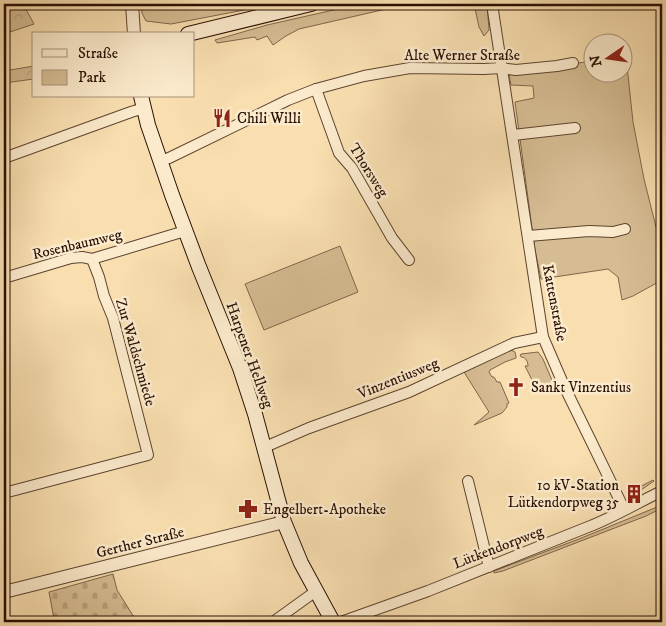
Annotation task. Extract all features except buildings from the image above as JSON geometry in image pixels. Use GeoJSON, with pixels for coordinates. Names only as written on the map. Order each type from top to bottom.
{"type":"FeatureCollection","features":[{"type":"Feature","properties":{"kind":"main road"},"geometry":{"type":"LineString","coordinates":[[195,32],[311,4]]}},
{"type":"Feature","properties":{"kind":"main road","name":"Harpener Hellweg"},"geometry":{"type":"LineString","coordinates":[[142,102],[160,161],[185,230],[240,368],[265,447],[284,522],[301,563],[333,622]]}},
{"type":"Feature","properties":{"kind":"street"},"geometry":{"type":"LineString","coordinates":[[132,4],[134,32]]}},
{"type":"Feature","properties":{"kind":"street","name":"Kattenstraße"},"geometry":{"type":"LineString","coordinates":[[492,4],[543,337],[564,388],[624,509]]}},
{"type":"Feature","properties":{"kind":"street","name":"Alte Werner Straße"},"geometry":{"type":"LineString","coordinates":[[160,161],[288,100],[316,89],[364,76],[410,68],[501,68],[516,70],[540,69],[572,63]]}},
{"type":"Feature","properties":{"kind":"street","name":"Thorsweg"},"geometry":{"type":"LineString","coordinates":[[316,89],[339,153],[352,168],[392,238],[409,260]]}},
{"type":"Feature","properties":{"kind":"street"},"geometry":{"type":"LineString","coordinates":[[4,158],[131,112],[142,102]]}},
{"type":"Feature","properties":{"kind":"street"},"geometry":{"type":"LineString","coordinates":[[513,135],[575,128]]}},
{"type":"Feature","properties":{"kind":"street"},"geometry":{"type":"LineString","coordinates":[[528,236],[589,231],[613,232],[625,229]]}},
{"type":"Feature","properties":{"kind":"street","name":"Rosenbaumweg"},"geometry":{"type":"LineString","coordinates":[[4,278],[72,258],[82,256],[92,259],[185,230]]}},
{"type":"Feature","properties":{"kind":"street","name":"Zur Waldschmiede"},"geometry":{"type":"LineString","coordinates":[[4,493],[148,455],[113,318],[92,259]]}},
{"type":"Feature","properties":{"kind":"street","name":"Vinzentiusweg"},"geometry":{"type":"LineString","coordinates":[[265,447],[309,428],[409,392],[514,343],[543,337]]}},
{"type":"Feature","properties":{"kind":"street"},"geometry":{"type":"LineString","coordinates":[[468,481],[489,567]]}},
{"type":"Feature","properties":{"kind":"street","name":"Lütkendorpweg"},"geometry":{"type":"LineString","coordinates":[[341,622],[428,591],[588,527],[662,491]]}},
{"type":"Feature","properties":{"kind":"street","name":"Gerther Straße"},"geometry":{"type":"LineString","coordinates":[[4,592],[284,522]]}},
{"type":"Feature","properties":{"kind":"street"},"geometry":{"type":"LineString","coordinates":[[273,622],[316,591]]}},
{"type":"Feature","properties":{"kind":"green space"},"geometry":{"type":"Polygon","coordinates":[[[4,4],[23,4],[34,24],[4,34],[4,4]]]}},
{"type":"Feature","properties":{"kind":"green space"},"geometry":{"type":"Polygon","coordinates":[[[141,4],[276,4],[171,24],[146,21],[142,13],[141,4]]]}},
{"type":"Feature","properties":{"kind":"green space"},"geometry":{"type":"Polygon","coordinates":[[[360,4],[403,4],[299,29],[273,45],[267,36],[257,40],[255,37],[217,43],[215,40],[267,25],[360,4]]]}},
{"type":"Feature","properties":{"kind":"green space"},"geometry":{"type":"Polygon","coordinates":[[[474,4],[487,4],[489,30],[484,36],[479,27],[474,4]]]}},
{"type":"Feature","properties":{"kind":"green space"},"geometry":{"type":"Polygon","coordinates":[[[577,61],[578,63],[584,62],[584,82],[629,82],[633,122],[644,179],[662,247],[662,280],[622,300],[618,277],[608,269],[541,279],[535,250],[515,102],[534,98],[533,86],[511,85],[509,75],[577,61]]]}},
{"type":"Feature","properties":{"kind":"green space"},"geometry":{"type":"Polygon","coordinates":[[[32,66],[32,79],[4,83],[4,71],[32,66]]]}},
{"type":"Feature","properties":{"kind":"green space"},"geometry":{"type":"Polygon","coordinates":[[[340,246],[358,292],[264,330],[245,284],[340,246]]]}},
{"type":"Feature","properties":{"kind":"green space"},"geometry":{"type":"Polygon","coordinates":[[[509,349],[515,352],[516,358],[505,362],[489,372],[497,382],[500,382],[509,403],[502,413],[474,425],[489,412],[464,372],[509,349]]]}},
{"type":"Feature","properties":{"kind":"green space"},"geometry":{"type":"Polygon","coordinates":[[[538,352],[554,385],[542,386],[537,390],[525,366],[528,366],[527,361],[520,355],[538,352]]]}},
{"type":"Feature","properties":{"kind":"green space"},"geometry":{"type":"Polygon","coordinates":[[[653,480],[641,490],[640,495],[631,498],[628,493],[653,480]]]}},
{"type":"Feature","properties":{"kind":"green space"},"geometry":{"type":"Polygon","coordinates":[[[662,505],[662,508],[646,516],[494,573],[494,571],[662,505]]]}},
{"type":"Feature","properties":{"kind":"green space"},"geometry":{"type":"Polygon","coordinates":[[[113,574],[117,590],[137,622],[48,622],[54,619],[49,592],[113,574]]]}},
{"type":"Feature","properties":{"kind":"place","name":"Chili Willi"},"geometry":{"type":"Point","coordinates":[222,118]}},
{"type":"Feature","properties":{"kind":"place","name":"Sankt Vinzentius"},"geometry":{"type":"Point","coordinates":[516,387]}},
{"type":"Feature","properties":{"kind":"place","name":"10 kV-Station Lütkendorpweg 35"},"geometry":{"type":"Point","coordinates":[634,494]}},
{"type":"Feature","properties":{"kind":"place","name":"Engelbert-Apotheke"},"geometry":{"type":"Point","coordinates":[248,509]}}]}
